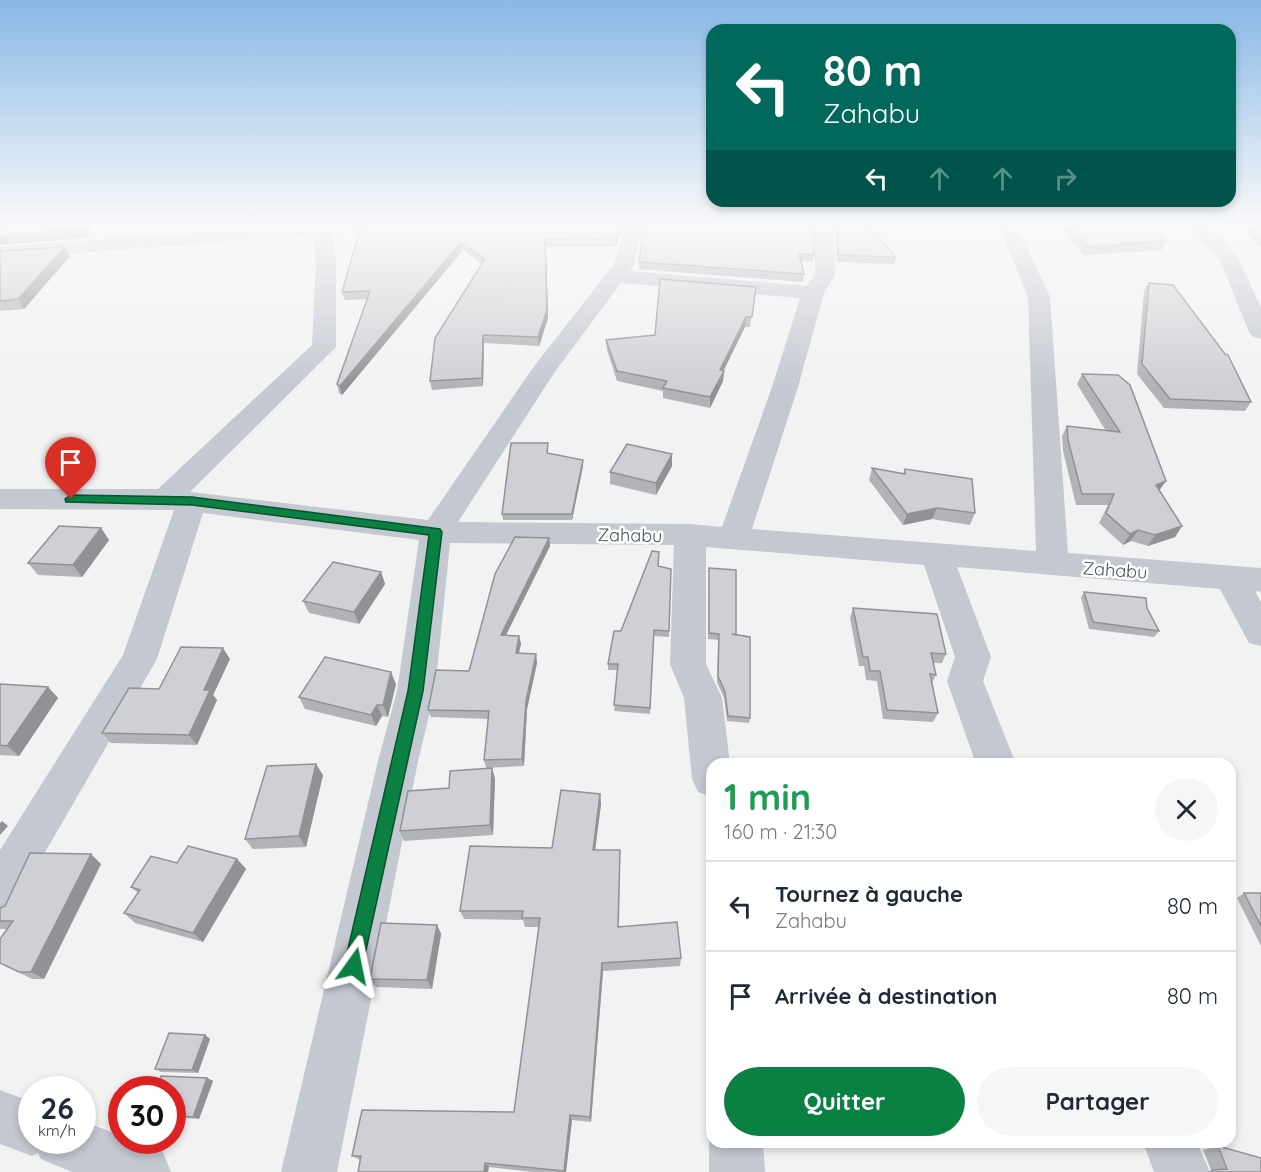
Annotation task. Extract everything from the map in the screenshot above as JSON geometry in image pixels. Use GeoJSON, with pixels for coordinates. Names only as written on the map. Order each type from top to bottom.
{"type":"FeatureCollection","features":[{"type":"Feature","properties":{"kind":"street"},"geometry":{"type":"LineString","coordinates":[[0,897],[26,846],[139,659],[179,500],[324,346],[326,279]]}},
{"type":"Feature","properties":{"kind":"street"},"geometry":{"type":"LineString","coordinates":[[309,1172],[416,691],[436,532],[544,370],[614,279]]}},
{"type":"Feature","properties":{"kind":"street"},"geometry":{"type":"LineString","coordinates":[[649,279],[813,292]]}},
{"type":"Feature","properties":{"kind":"street"},"geometry":{"type":"LineString","coordinates":[[733,539],[785,387],[813,292],[822,279]]}},
{"type":"Feature","properties":{"kind":"street"},"geometry":{"type":"LineString","coordinates":[[1031,279],[1039,297],[1053,565]]}},
{"type":"Feature","properties":{"kind":"street"},"geometry":{"type":"LineString","coordinates":[[1237,279],[1261,332]]}},
{"type":"Feature","properties":{"kind":"street","name":"Zahabu"},"geometry":{"type":"LineString","coordinates":[[0,499],[179,500],[436,532],[690,535],[1246,579]]}},
{"type":"Feature","properties":{"kind":"street"},"geometry":{"type":"LineString","coordinates":[[690,535],[688,664],[703,698],[710,758]]}},
{"type":"Feature","properties":{"kind":"street"},"geometry":{"type":"LineString","coordinates":[[937,555],[973,657],[965,681],[994,758]]}},
{"type":"Feature","properties":{"kind":"street"},"geometry":{"type":"LineString","coordinates":[[1246,579],[1261,633]]}},
{"type":"Feature","properties":{"kind":"street"},"geometry":{"type":"LineString","coordinates":[[0,1117],[18,1124]]}},
{"type":"Feature","properties":{"kind":"street"},"geometry":{"type":"LineString","coordinates":[[736,1148],[738,1172]]}},
{"type":"Feature","properties":{"kind":"street"},"geometry":{"type":"LineString","coordinates":[[1172,1148],[1182,1172]]}},
{"type":"Feature","properties":{"kind":"street"},"geometry":{"type":"LineString","coordinates":[[96,1154],[143,1172]]}},
{"type":"Feature","properties":{"kind":"building"},"geometry":{"type":"Polygon","coordinates":[[[0,279],[36,279],[18,299],[0,301],[0,279]]]}},
{"type":"Feature","properties":{"kind":"building"},"geometry":{"type":"Polygon","coordinates":[[[346,279],[430,279],[340,386],[337,384],[370,291],[342,292],[346,279]]]}},
{"type":"Feature","properties":{"kind":"building"},"geometry":{"type":"Polygon","coordinates":[[[473,279],[546,279],[547,310],[538,337],[483,335],[482,378],[430,381],[435,338],[473,279]]]}},
{"type":"Feature","properties":{"kind":"building"},"geometry":{"type":"Polygon","coordinates":[[[660,279],[756,287],[752,317],[746,317],[720,370],[724,371],[710,397],[663,388],[667,381],[617,371],[606,340],[655,335],[660,279]]]}},
{"type":"Feature","properties":{"kind":"building"},"geometry":{"type":"Polygon","coordinates":[[[1149,283],[1173,285],[1228,355],[1251,402],[1170,399],[1142,364],[1149,283]]]}},
{"type":"Feature","properties":{"kind":"building"},"geometry":{"type":"Polygon","coordinates":[[[1082,374],[1118,375],[1130,385],[1166,481],[1156,485],[1182,526],[1155,535],[1138,530],[1130,534],[1106,513],[1114,494],[1082,494],[1068,440],[1067,426],[1120,432],[1082,374]]]}},
{"type":"Feature","properties":{"kind":"building"},"geometry":{"type":"Polygon","coordinates":[[[511,443],[548,443],[547,453],[583,460],[572,514],[502,514],[511,443]]]}},
{"type":"Feature","properties":{"kind":"building"},"geometry":{"type":"Polygon","coordinates":[[[627,444],[672,454],[656,483],[610,472],[627,444]]]}},
{"type":"Feature","properties":{"kind":"building"},"geometry":{"type":"Polygon","coordinates":[[[872,468],[905,474],[905,469],[972,479],[975,513],[937,508],[907,514],[872,468]]]}},
{"type":"Feature","properties":{"kind":"building"},"geometry":{"type":"Polygon","coordinates":[[[59,526],[101,528],[73,565],[28,563],[59,526]]]}},
{"type":"Feature","properties":{"kind":"building"},"geometry":{"type":"Polygon","coordinates":[[[515,537],[549,538],[501,635],[519,636],[516,653],[536,654],[526,701],[522,759],[484,760],[489,711],[428,710],[436,670],[469,671],[495,574],[515,537]]]}},
{"type":"Feature","properties":{"kind":"building"},"geometry":{"type":"Polygon","coordinates":[[[652,551],[659,552],[658,566],[671,569],[669,631],[654,630],[650,708],[614,705],[618,664],[608,664],[614,631],[621,631],[652,551]]]}},
{"type":"Feature","properties":{"kind":"building"},"geometry":{"type":"Polygon","coordinates":[[[333,562],[381,572],[354,612],[303,601],[333,562]]]}},
{"type":"Feature","properties":{"kind":"building"},"geometry":{"type":"Polygon","coordinates":[[[709,568],[736,570],[736,635],[750,637],[750,718],[728,716],[725,692],[718,676],[719,634],[709,633],[709,568]]]}},
{"type":"Feature","properties":{"kind":"building"},"geometry":{"type":"Polygon","coordinates":[[[1084,592],[1146,598],[1147,608],[1159,631],[1093,622],[1084,592]]]}},
{"type":"Feature","properties":{"kind":"building"},"geometry":{"type":"Polygon","coordinates":[[[853,608],[937,614],[946,654],[931,653],[936,675],[930,674],[938,713],[887,710],[880,671],[870,671],[868,657],[863,657],[853,608]]]}},
{"type":"Feature","properties":{"kind":"building"},"geometry":{"type":"Polygon","coordinates":[[[181,647],[223,648],[204,690],[210,690],[189,735],[102,733],[129,688],[159,689],[181,647]]]}},
{"type":"Feature","properties":{"kind":"building"},"geometry":{"type":"Polygon","coordinates":[[[325,657],[391,672],[383,705],[377,705],[371,715],[299,697],[325,657]]]}},
{"type":"Feature","properties":{"kind":"building"},"geometry":{"type":"Polygon","coordinates":[[[0,684],[48,687],[7,746],[0,745],[0,684]]]}},
{"type":"Feature","properties":{"kind":"building"},"geometry":{"type":"Polygon","coordinates":[[[316,764],[299,836],[245,839],[267,766],[316,764]]]}},
{"type":"Feature","properties":{"kind":"building"},"geometry":{"type":"Polygon","coordinates":[[[492,768],[490,825],[400,831],[408,791],[449,788],[450,771],[492,768]]]}},
{"type":"Feature","properties":{"kind":"building"},"geometry":{"type":"Polygon","coordinates":[[[561,790],[600,794],[593,850],[620,850],[618,927],[677,922],[681,958],[602,963],[590,1117],[570,1115],[564,1171],[485,1163],[484,1172],[358,1172],[361,1156],[352,1156],[362,1110],[514,1112],[540,918],[522,918],[523,911],[460,911],[470,846],[552,848],[561,790]]]}},
{"type":"Feature","properties":{"kind":"building"},"geometry":{"type":"Polygon","coordinates":[[[188,846],[237,859],[193,933],[124,913],[140,890],[131,887],[151,856],[177,863],[188,846]]]}},
{"type":"Feature","properties":{"kind":"building"},"geometry":{"type":"Polygon","coordinates":[[[30,853],[91,854],[31,972],[19,972],[0,963],[0,939],[13,921],[0,921],[0,908],[5,906],[30,853]]]}},
{"type":"Feature","properties":{"kind":"building"},"geometry":{"type":"Polygon","coordinates":[[[1244,893],[1261,893],[1261,926],[1244,893]]]}},
{"type":"Feature","properties":{"kind":"building"},"geometry":{"type":"Polygon","coordinates":[[[381,923],[437,925],[427,980],[370,979],[381,923]]]}},
{"type":"Feature","properties":{"kind":"building"},"geometry":{"type":"Polygon","coordinates":[[[169,1033],[205,1035],[192,1070],[155,1069],[169,1033]]]}},
{"type":"Feature","properties":{"kind":"building"},"geometry":{"type":"Polygon","coordinates":[[[186,1077],[207,1078],[193,1117],[186,1116],[186,1077]]]}},
{"type":"Feature","properties":{"kind":"building"},"geometry":{"type":"Polygon","coordinates":[[[1219,1148],[1261,1158],[1261,1172],[1212,1172],[1212,1170],[1227,1169],[1219,1148]]]}},
{"type":"Feature","properties":{"kind":"route"},"geometry":{"type":"LineString","coordinates":[[71,499],[192,501],[436,532],[416,691],[398,761],[354,966]]}}]}
